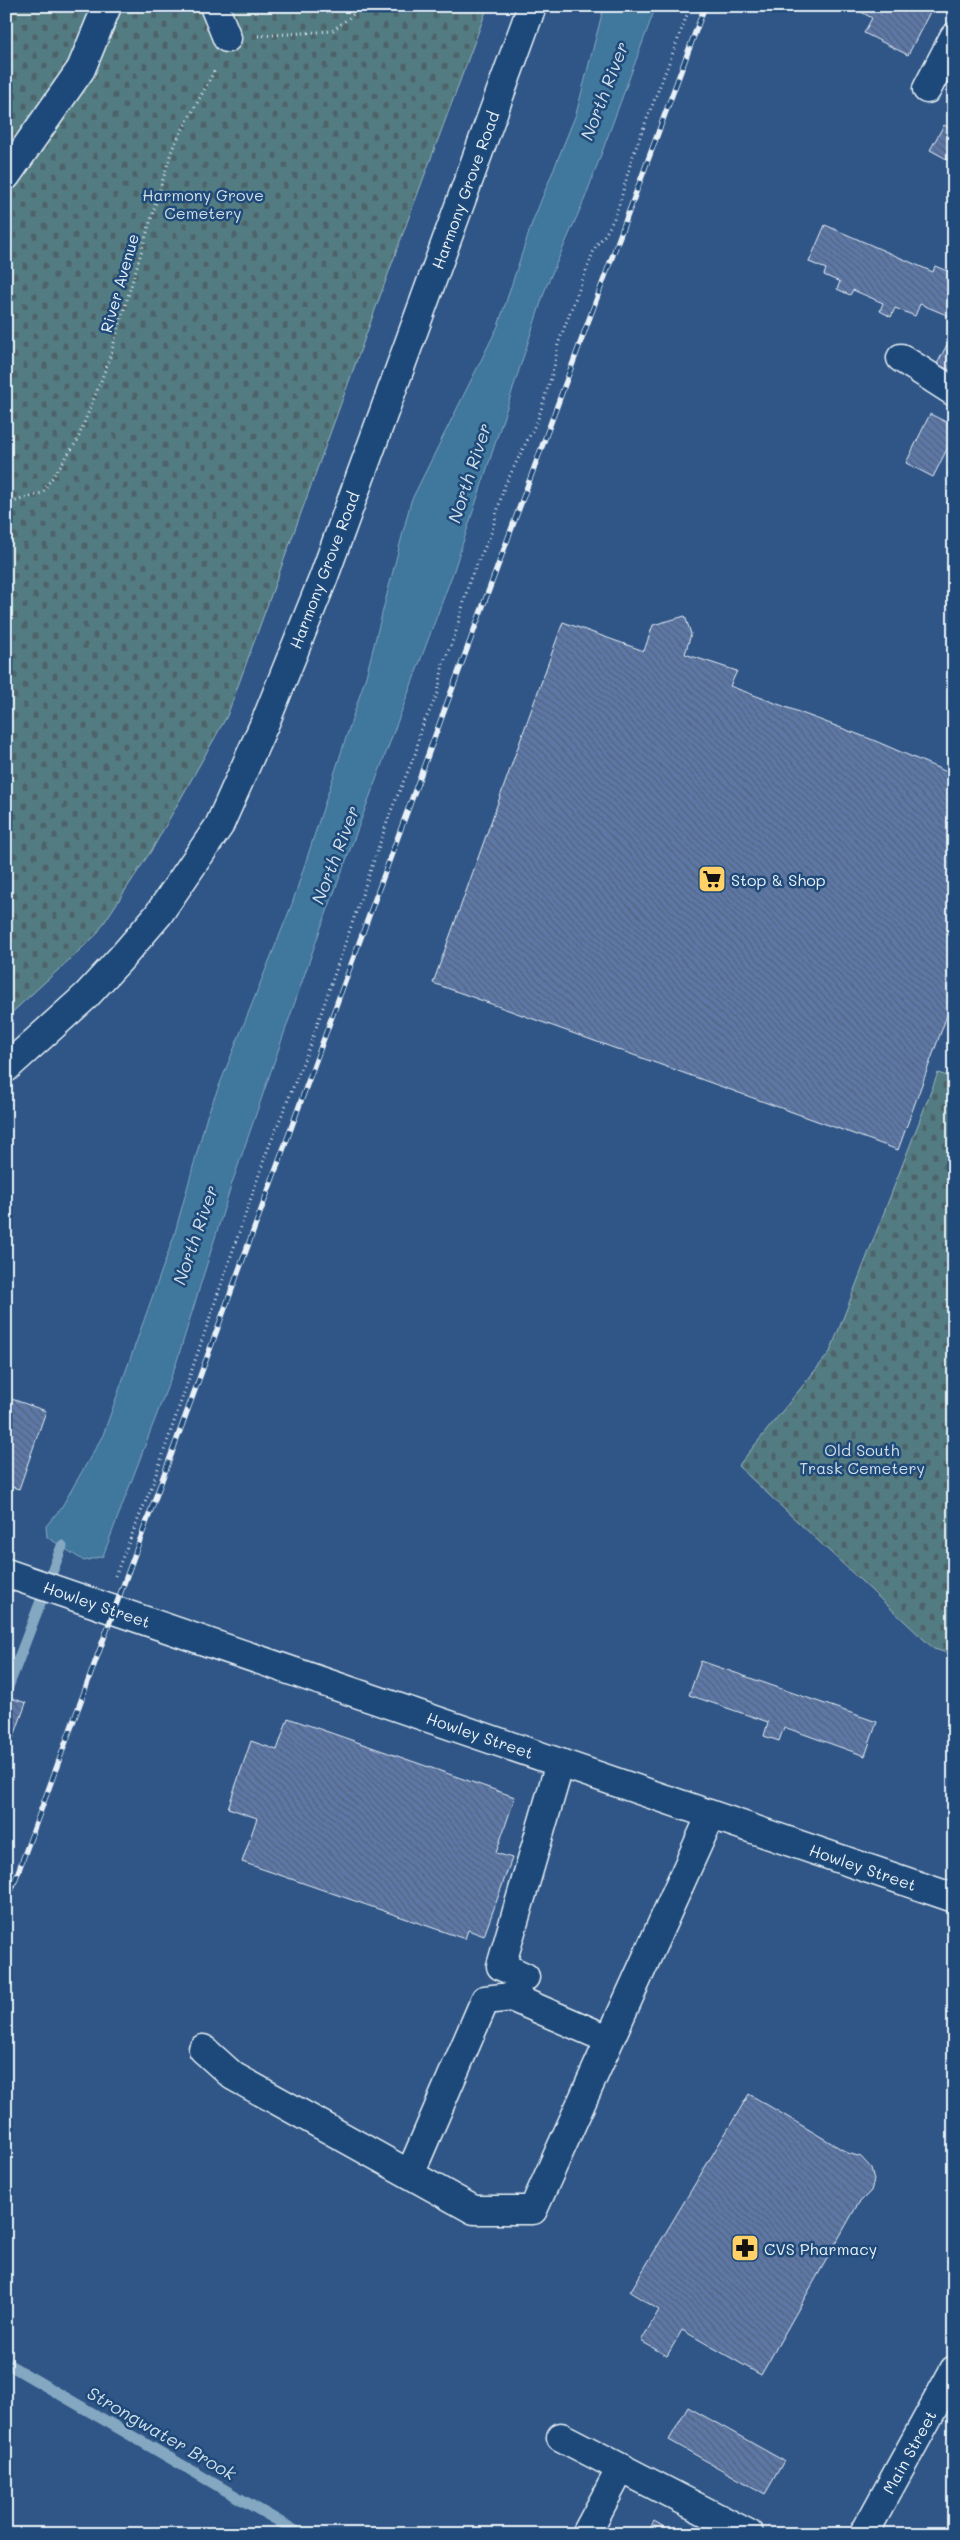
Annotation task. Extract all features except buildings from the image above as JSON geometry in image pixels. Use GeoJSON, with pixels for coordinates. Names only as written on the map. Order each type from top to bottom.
{"type":"FeatureCollection","features":[{"type":"Feature","properties":{"kind":"street"},"geometry":{"type":"LineString","coordinates":[[6,176],[81,70],[107,6]]}},
{"type":"Feature","properties":{"kind":"street"},"geometry":{"type":"LineString","coordinates":[[214,6],[227,38]]}},
{"type":"Feature","properties":{"kind":"street","name":"Harmony Grove Road"},"geometry":{"type":"LineString","coordinates":[[6,1068],[86,996],[122,957],[158,915],[218,826],[267,718],[323,578],[532,6]]}},
{"type":"Feature","properties":{"kind":"street"},"geometry":{"type":"LineString","coordinates":[[927,89],[954,37]]}},
{"type":"Feature","properties":{"kind":"street"},"geometry":{"type":"LineString","coordinates":[[901,358],[954,392]]}},
{"type":"Feature","properties":{"kind":"street","name":"Howley Street"},"geometry":{"type":"LineString","coordinates":[[14,1576],[954,1898]]}},
{"type":"Feature","properties":{"kind":"street"},"geometry":{"type":"LineString","coordinates":[[525,1977],[501,1966],[560,1763]]}},
{"type":"Feature","properties":{"kind":"street"},"geometry":{"type":"LineString","coordinates":[[202,2049],[233,2076],[474,2210],[533,2210],[608,2039],[711,1815]]}},
{"type":"Feature","properties":{"kind":"street"},"geometry":{"type":"LineString","coordinates":[[410,2174],[485,2000],[511,1997],[608,2039]]}},
{"type":"Feature","properties":{"kind":"street","name":"Main Street"},"geometry":{"type":"LineString","coordinates":[[864,2534],[954,2370]]}},
{"type":"Feature","properties":{"kind":"street"},"geometry":{"type":"LineString","coordinates":[[561,2437],[749,2534]]}},
{"type":"Feature","properties":{"kind":"street"},"geometry":{"type":"LineString","coordinates":[[586,2534],[621,2468]]}},
{"type":"Feature","properties":{"kind":"path"},"geometry":{"type":"LineString","coordinates":[[227,38],[332,31],[364,6]]}},
{"type":"Feature","properties":{"kind":"path"},"geometry":{"type":"LineString","coordinates":[[94,1603],[153,1483],[266,1154],[309,1048],[391,811],[416,752],[420,731],[438,693],[443,664],[455,634],[470,578],[491,534],[504,486],[538,419],[567,320],[596,245],[604,238],[616,215],[634,152],[690,6]]}},
{"type":"Feature","properties":{"kind":"path","name":"River Avenue"},"geometry":{"type":"LineString","coordinates":[[6,504],[42,493],[77,442],[108,363],[172,149],[216,70],[227,38]]}},
{"type":"Feature","properties":{"kind":"green space","name":"Harmony Grove Cemetery"},"geometry":{"type":"Polygon","coordinates":[[[6,6],[488,6],[227,716],[153,848],[96,935],[6,1018],[6,6]]]}},
{"type":"Feature","properties":{"kind":"green space","name":"Old South Trask Cemetery"},"geometry":{"type":"Polygon","coordinates":[[[938,1073],[954,1078],[954,1655],[934,1649],[738,1466],[830,1352],[938,1073]]]}},
{"type":"Feature","properties":{"kind":"water"},"geometry":{"type":"Polygon","coordinates":[[[604,6],[656,6],[585,198],[546,287],[454,570],[319,933],[231,1186],[176,1364],[103,1556],[84,1561],[47,1537],[46,1526],[61,1508],[103,1435],[174,1236],[207,1116],[292,904],[366,676],[411,501],[498,326],[532,223],[576,114],[604,6]]]}},
{"type":"Feature","properties":{"kind":"waterway","name":"North River"},"geometry":{"type":"LineString","coordinates":[[6,1692],[62,1546]]}},
{"type":"Feature","properties":{"kind":"waterway","name":"Strongwater Brook"},"geometry":{"type":"LineString","coordinates":[[6,2363],[301,2534]]}},
{"type":"Feature","properties":{"kind":"railway"},"geometry":{"type":"LineString","coordinates":[[6,1905],[705,6]]}},
{"type":"Feature","properties":{"kind":"place","name":"Stop & Shop"},"geometry":{"type":"Point","coordinates":[712,879]}},
{"type":"Feature","properties":{"kind":"place","name":"CVS Pharmacy"},"geometry":{"type":"Point","coordinates":[745,2248]}}]}
